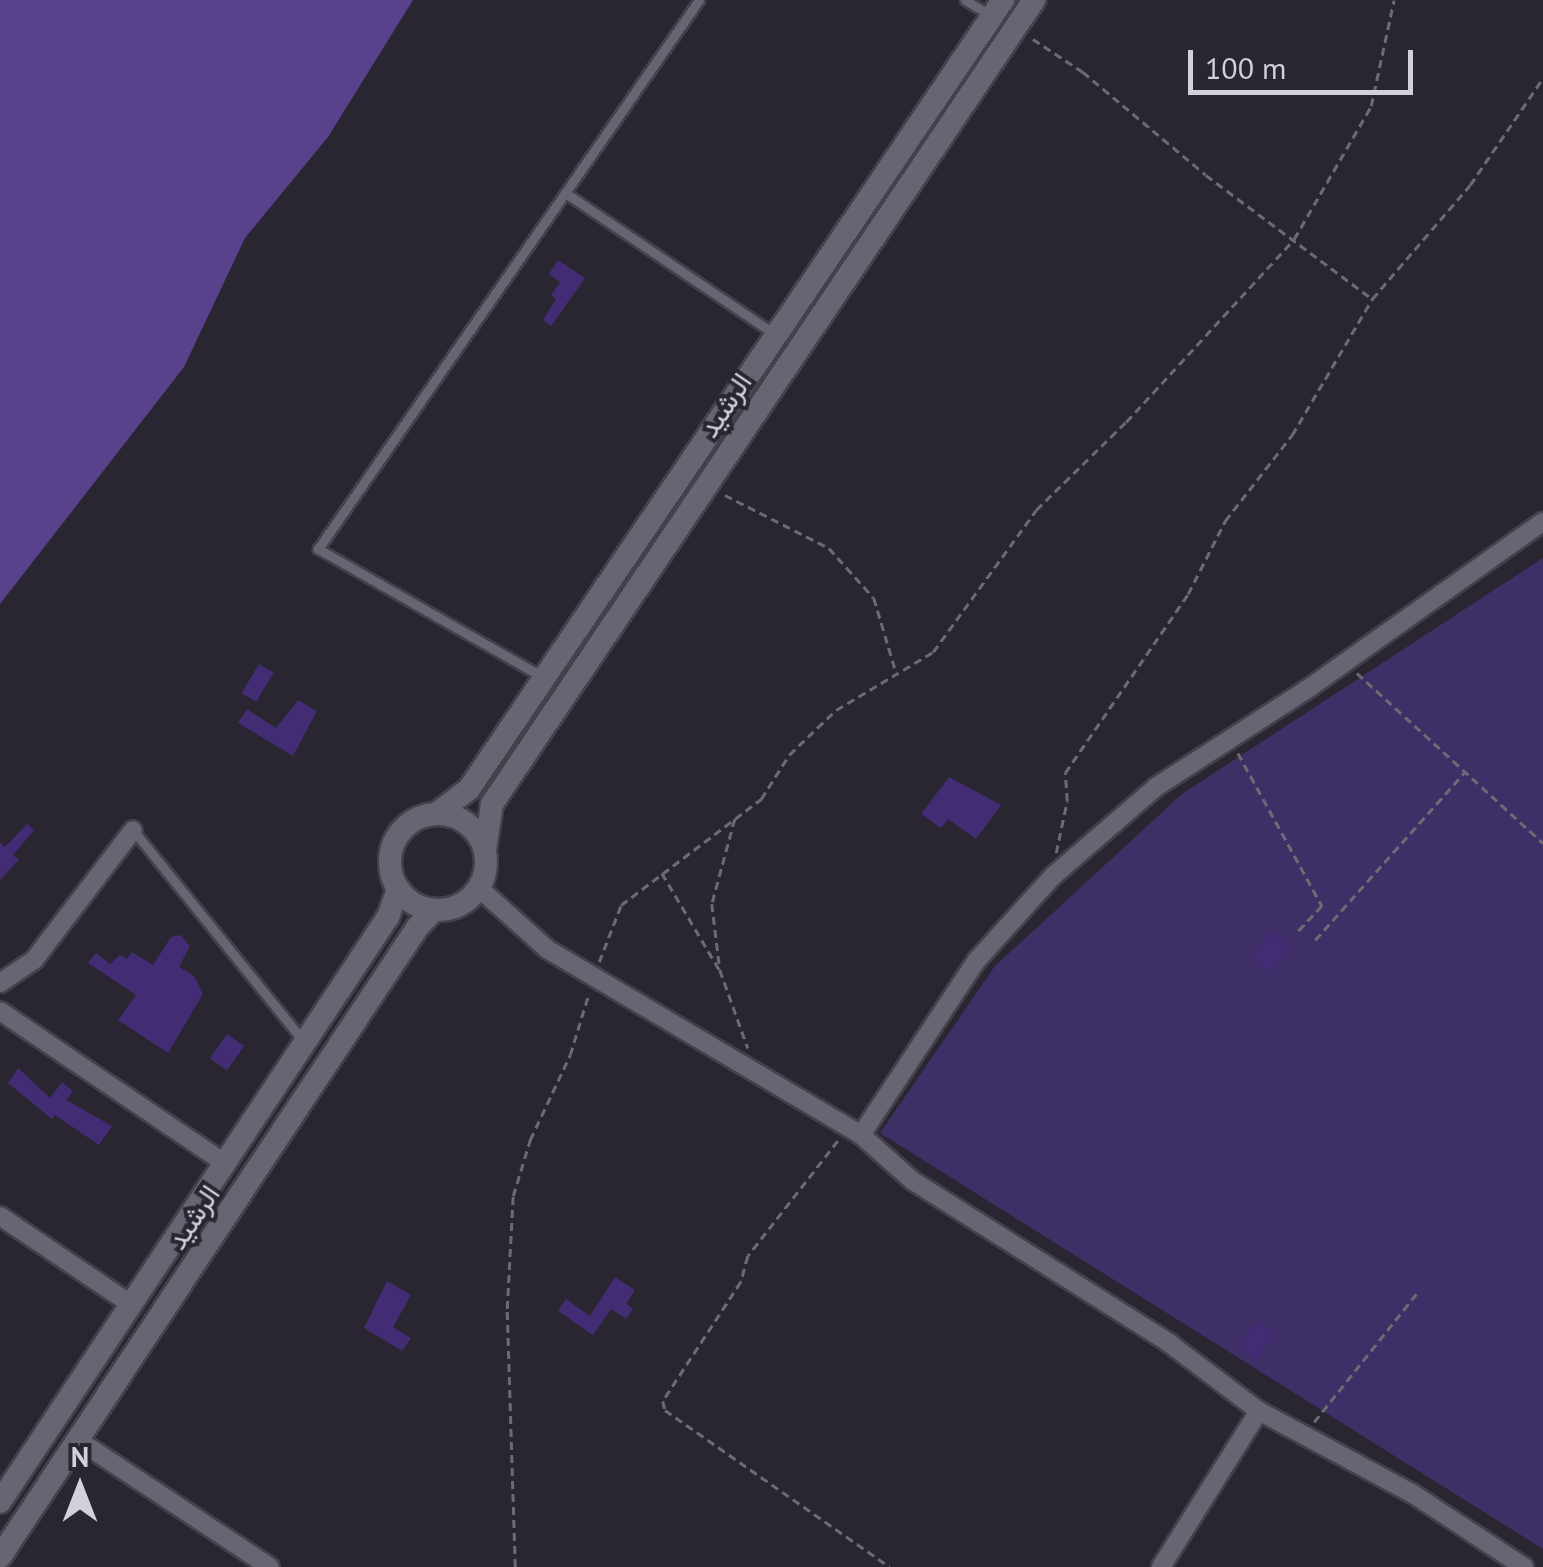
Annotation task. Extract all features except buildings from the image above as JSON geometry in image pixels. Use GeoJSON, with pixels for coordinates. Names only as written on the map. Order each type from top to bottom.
{"type":"FeatureCollection","features":[{"type":"Feature","properties":{"kind":"street","name":"الرشيد"},"geometry":{"type":"LineString","coordinates":[[485,850],[492,804],[1034,0]]}},
{"type":"Feature","properties":{"kind":"street","name":"الرشيد"},"geometry":{"type":"LineString","coordinates":[[436,814],[469,788],[998,8]]}},
{"type":"Feature","properties":{"kind":"street"},"geometry":{"type":"LineString","coordinates":[[854,1132],[977,960],[1053,876],[1156,787],[1346,661],[1543,522]]}},
{"type":"Feature","properties":{"kind":"street"},"geometry":{"type":"LineString","coordinates":[[436,814],[470,826],[485,850],[486,868],[480,889],[460,906],[434,910],[412,904],[398,889],[389,862],[392,846],[412,821],[436,814]]}},
{"type":"Feature","properties":{"kind":"street"},"geometry":{"type":"LineString","coordinates":[[0,983],[34,960],[134,830]]}},
{"type":"Feature","properties":{"kind":"street","name":"الرشيد"},"geometry":{"type":"LineString","coordinates":[[0,1502],[388,917],[398,889]]}},
{"type":"Feature","properties":{"kind":"street"},"geometry":{"type":"LineString","coordinates":[[480,889],[548,949],[854,1132],[913,1181],[1168,1343],[1259,1411],[1305,1432],[1413,1494],[1524,1567]]}},
{"type":"Feature","properties":{"kind":"street","name":"الرشيد"},"geometry":{"type":"LineString","coordinates":[[0,1556],[416,928],[434,910]]}},
{"type":"Feature","properties":{"kind":"street"},"geometry":{"type":"LineString","coordinates":[[0,1010],[226,1164]]}},
{"type":"Feature","properties":{"kind":"street"},"geometry":{"type":"LineString","coordinates":[[0,1216],[132,1304]]}},
{"type":"Feature","properties":{"kind":"street"},"geometry":{"type":"LineString","coordinates":[[1161,1567],[1259,1411]]}},
{"type":"Feature","properties":{"kind":"street"},"geometry":{"type":"LineString","coordinates":[[78,1440],[270,1567]]}},
{"type":"Feature","properties":{"kind":"lane"},"geometry":{"type":"LineString","coordinates":[[543,677],[318,550],[699,0]]}},
{"type":"Feature","properties":{"kind":"lane"},"geometry":{"type":"LineString","coordinates":[[965,0],[998,8]]}},
{"type":"Feature","properties":{"kind":"lane"},"geometry":{"type":"LineString","coordinates":[[566,194],[776,334]]}},
{"type":"Feature","properties":{"kind":"lane"},"geometry":{"type":"LineString","coordinates":[[134,830],[305,1044]]}},
{"type":"Feature","properties":{"kind":"path"},"geometry":{"type":"LineString","coordinates":[[516,1567],[507,1308],[513,1196],[530,1140],[570,1055],[593,978],[621,905],[761,799],[789,756],[836,710],[932,652],[1036,510],[1126,422],[1294,239],[1370,106],[1394,0]]}},
{"type":"Feature","properties":{"kind":"path"},"geometry":{"type":"LineString","coordinates":[[1014,29],[1083,72],[1206,175],[1372,299]]}},
{"type":"Feature","properties":{"kind":"path"},"geometry":{"type":"LineString","coordinates":[[1053,876],[1068,801],[1065,773],[1188,594],[1225,521],[1292,435],[1372,299],[1470,186],[1543,78]]}},
{"type":"Feature","properties":{"kind":"path"},"geometry":{"type":"LineString","coordinates":[[706,486],[829,548],[874,598],[896,674]]}},
{"type":"Feature","properties":{"kind":"path"},"geometry":{"type":"LineString","coordinates":[[1346,661],[1543,842]]}},
{"type":"Feature","properties":{"kind":"path"},"geometry":{"type":"LineString","coordinates":[[1230,739],[1322,906],[1296,934]]}},
{"type":"Feature","properties":{"kind":"path"},"geometry":{"type":"LineString","coordinates":[[1315,940],[1465,772]]}},
{"type":"Feature","properties":{"kind":"path"},"geometry":{"type":"LineString","coordinates":[[720,970],[712,904],[735,818]]}},
{"type":"Feature","properties":{"kind":"path"},"geometry":{"type":"LineString","coordinates":[[662,873],[720,970],[757,1074]]}},
{"type":"Feature","properties":{"kind":"path"},"geometry":{"type":"LineString","coordinates":[[854,1132],[748,1256],[741,1282],[663,1401],[665,1410],[890,1567]]}},
{"type":"Feature","properties":{"kind":"path"},"geometry":{"type":"LineString","coordinates":[[1305,1432],[1416,1294]]}},
{"type":"Feature","properties":{"kind":"shaded area"},"geometry":{"type":"Polygon","coordinates":[[[0,0],[413,0],[328,137],[245,238],[184,367],[0,604],[0,0]]]}},
{"type":"Feature","properties":{"kind":"shaded area"},"geometry":{"type":"Polygon","coordinates":[[[1543,558],[1543,1549],[880,1133],[995,966],[1182,794],[1543,558]]]}}]}
